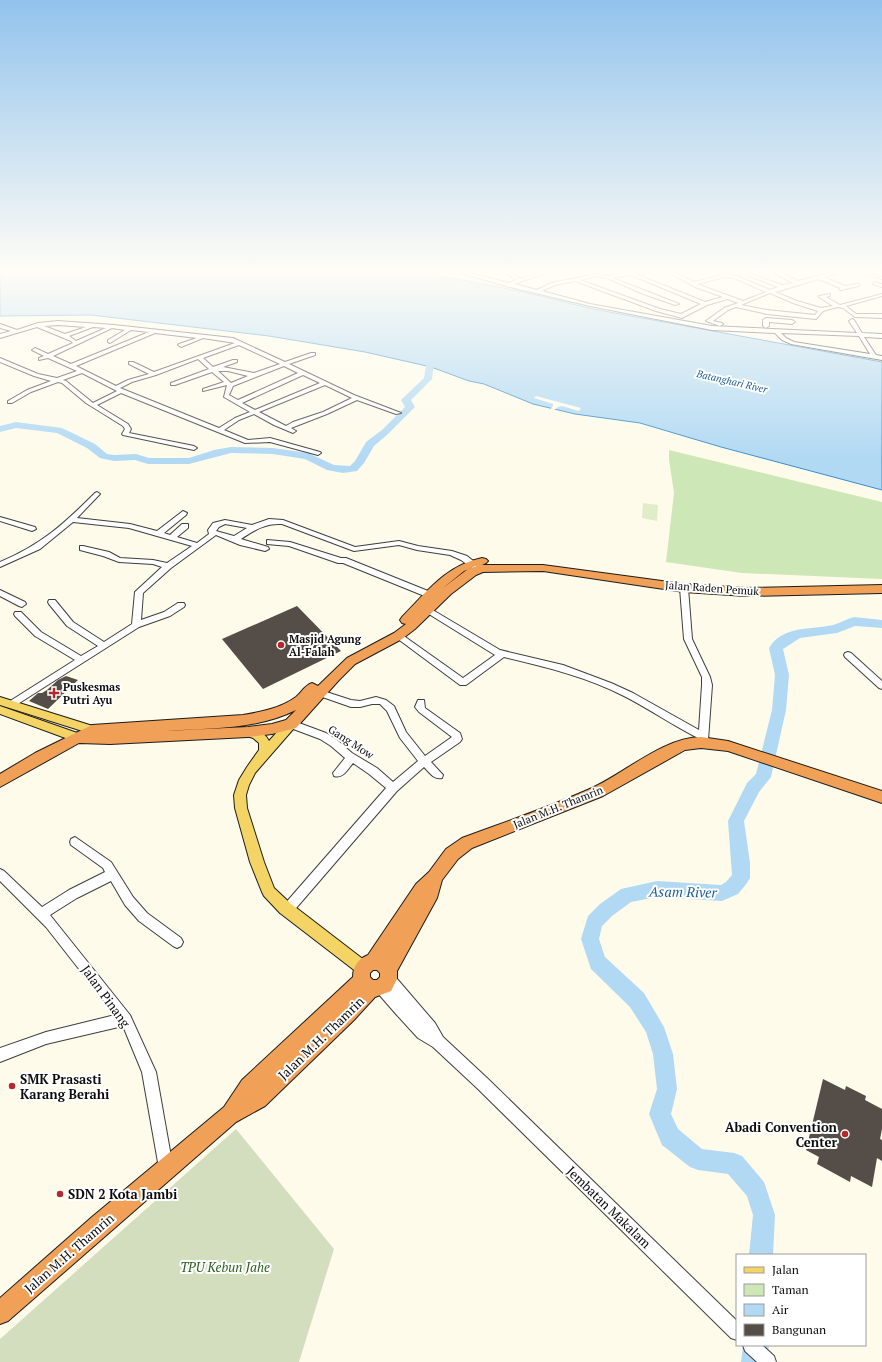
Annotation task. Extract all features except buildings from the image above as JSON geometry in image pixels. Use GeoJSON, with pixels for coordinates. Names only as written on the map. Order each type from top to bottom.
{"type":"FeatureCollection","features":[{"type":"Feature","properties":{"kind":"highway","name":"Jalan Raden Pemuk"},"geometry":{"type":"LineString","coordinates":[[474,565],[543,568],[684,588],[746,592],[882,589]]}},
{"type":"Feature","properties":{"kind":"highway"},"geometry":{"type":"LineString","coordinates":[[315,692],[338,660],[350,652],[388,634],[399,626],[430,595],[461,568],[474,565]]}},
{"type":"Feature","properties":{"kind":"highway"},"geometry":{"type":"LineString","coordinates":[[79,738],[110,740],[248,732],[272,730],[291,724],[302,705],[315,692],[351,661],[398,636],[428,611],[474,565]]}},
{"type":"Feature","properties":{"kind":"highway"},"geometry":{"type":"LineString","coordinates":[[0,780],[92,730],[243,720],[280,712],[302,705]]}},
{"type":"Feature","properties":{"kind":"highway","name":"Jalan M.H. Thamrin"},"geometry":{"type":"LineString","coordinates":[[0,1313],[229,1115],[258,1099],[348,1014],[431,893],[435,876],[452,854],[467,844],[598,792],[675,748],[687,742],[703,738],[882,798]]}},
{"type":"Feature","properties":{"kind":"main road"},"geometry":{"type":"LineString","coordinates":[[3,705],[92,730]]}},
{"type":"Feature","properties":{"kind":"main road"},"geometry":{"type":"LineString","coordinates":[[3,705],[79,738]]}},
{"type":"Feature","properties":{"kind":"main road"},"geometry":{"type":"LineString","coordinates":[[291,724],[252,770],[243,784],[240,795],[241,808],[257,862],[269,892],[287,910],[375,976]]}},
{"type":"Feature","properties":{"kind":"main road"},"geometry":{"type":"LineString","coordinates":[[248,732],[260,736],[265,741],[266,748],[264,755]]}},
{"type":"Feature","properties":{"kind":"street"},"geometry":{"type":"LineString","coordinates":[[58,334],[73,340],[75,343]]}},
{"type":"Feature","properties":{"kind":"street"},"geometry":{"type":"LineString","coordinates":[[65,336],[72,334]]}},
{"type":"Feature","properties":{"kind":"street"},"geometry":{"type":"LineString","coordinates":[[41,360],[98,334]]}},
{"type":"Feature","properties":{"kind":"street"},"geometry":{"type":"LineString","coordinates":[[110,341],[122,334]]}},
{"type":"Feature","properties":{"kind":"street"},"geometry":{"type":"LineString","coordinates":[[71,366],[139,337],[151,334]]}},
{"type":"Feature","properties":{"kind":"street"},"geometry":{"type":"LineString","coordinates":[[168,334],[233,340],[239,342],[357,398],[398,413]]}},
{"type":"Feature","properties":{"kind":"street"},"geometry":{"type":"LineString","coordinates":[[779,334],[784,339],[793,343],[882,358]]}},
{"type":"Feature","properties":{"kind":"street"},"geometry":{"type":"LineString","coordinates":[[825,334],[835,350]]}},
{"type":"Feature","properties":{"kind":"street"},"geometry":{"type":"LineString","coordinates":[[835,334],[882,336]]}},
{"type":"Feature","properties":{"kind":"street"},"geometry":{"type":"LineString","coordinates":[[862,335],[874,357]]}},
{"type":"Feature","properties":{"kind":"street"},"geometry":{"type":"LineString","coordinates":[[182,345],[202,338]]}},
{"type":"Feature","properties":{"kind":"street"},"geometry":{"type":"LineString","coordinates":[[93,405],[130,381],[236,345],[239,342]]}},
{"type":"Feature","properties":{"kind":"street"},"geometry":{"type":"LineString","coordinates":[[846,344],[853,353]]}},
{"type":"Feature","properties":{"kind":"street"},"geometry":{"type":"LineString","coordinates":[[35,350],[119,389],[247,442],[270,440],[318,453]]}},
{"type":"Feature","properties":{"kind":"street"},"geometry":{"type":"LineString","coordinates":[[205,390],[228,384],[313,354]]}},
{"type":"Feature","properties":{"kind":"street"},"geometry":{"type":"LineString","coordinates":[[199,357],[228,384]]}},
{"type":"Feature","properties":{"kind":"street"},"geometry":{"type":"LineString","coordinates":[[0,360],[31,374],[57,379],[69,384],[93,405],[126,425],[128,429],[125,434],[194,448]]}},
{"type":"Feature","properties":{"kind":"street"},"geometry":{"type":"LineString","coordinates":[[173,384],[235,361]]}},
{"type":"Feature","properties":{"kind":"street"},"geometry":{"type":"LineString","coordinates":[[131,363],[154,374]]}},
{"type":"Feature","properties":{"kind":"street"},"geometry":{"type":"LineString","coordinates":[[213,369],[228,369],[250,375],[257,374]]}},
{"type":"Feature","properties":{"kind":"street"},"geometry":{"type":"LineString","coordinates":[[10,402],[29,391],[57,379],[82,371]]}},
{"type":"Feature","properties":{"kind":"street"},"geometry":{"type":"LineString","coordinates":[[239,402],[304,373]]}},
{"type":"Feature","properties":{"kind":"street"},"geometry":{"type":"LineString","coordinates":[[219,430],[237,419],[255,411],[325,383]]}},
{"type":"Feature","properties":{"kind":"street"},"geometry":{"type":"LineString","coordinates":[[228,384],[226,396],[289,429],[295,423],[357,398]]}},
{"type":"Feature","properties":{"kind":"street"},"geometry":{"type":"LineString","coordinates":[[0,565],[42,544],[71,520],[97,494]]}},
{"type":"Feature","properties":{"kind":"street"},"geometry":{"type":"LineString","coordinates":[[160,533],[183,513]]}},
{"type":"Feature","properties":{"kind":"street"},"geometry":{"type":"LineString","coordinates":[[0,519],[32,529]]}},
{"type":"Feature","properties":{"kind":"street"},"geometry":{"type":"LineString","coordinates":[[71,520],[130,526],[160,533],[197,545]]}},
{"type":"Feature","properties":{"kind":"street"},"geometry":{"type":"LineString","coordinates":[[234,540],[256,526],[269,521],[286,523],[354,549],[394,543]]}},
{"type":"Feature","properties":{"kind":"street"},"geometry":{"type":"LineString","coordinates":[[213,534],[212,530],[214,527],[223,522],[256,526]]}},
{"type":"Feature","properties":{"kind":"street"},"geometry":{"type":"LineString","coordinates":[[172,537],[185,526]]}},
{"type":"Feature","properties":{"kind":"street"},"geometry":{"type":"LineString","coordinates":[[136,625],[138,594],[168,566],[213,534],[218,532],[234,540],[265,549]]}},
{"type":"Feature","properties":{"kind":"street"},"geometry":{"type":"LineString","coordinates":[[376,540],[416,548],[446,551],[474,565]]}},
{"type":"Feature","properties":{"kind":"street"},"geometry":{"type":"LineString","coordinates":[[270,542],[290,544],[340,561],[343,560],[430,595]]}},
{"type":"Feature","properties":{"kind":"street"},"geometry":{"type":"LineString","coordinates":[[83,548],[106,554],[119,560],[153,562],[168,566]]}},
{"type":"Feature","properties":{"kind":"street"},"geometry":{"type":"LineString","coordinates":[[343,560],[354,549]]}},
{"type":"Feature","properties":{"kind":"street"},"geometry":{"type":"LineString","coordinates":[[428,611],[488,648],[502,654],[560,667],[608,685],[630,695],[703,738],[707,685],[706,677],[688,639],[684,588]]}},
{"type":"Feature","properties":{"kind":"street"},"geometry":{"type":"LineString","coordinates":[[0,593],[22,604]]}},
{"type":"Feature","properties":{"kind":"street"},"geometry":{"type":"LineString","coordinates":[[52,602],[70,624],[105,646]]}},
{"type":"Feature","properties":{"kind":"street"},"geometry":{"type":"LineString","coordinates":[[3,705],[105,646],[136,625],[167,614],[181,605]]}},
{"type":"Feature","properties":{"kind":"street"},"geometry":{"type":"LineString","coordinates":[[18,614],[38,634],[81,660]]}},
{"type":"Feature","properties":{"kind":"street"},"geometry":{"type":"LineString","coordinates":[[398,636],[464,683],[502,654]]}},
{"type":"Feature","properties":{"kind":"street"},"geometry":{"type":"LineString","coordinates":[[848,655],[882,686]]}},
{"type":"Feature","properties":{"kind":"street"},"geometry":{"type":"LineString","coordinates":[[315,692],[350,703],[360,704],[370,700],[376,700],[388,705],[396,717],[403,736],[438,775]]}},
{"type":"Feature","properties":{"kind":"street"},"geometry":{"type":"LineString","coordinates":[[287,910],[394,788],[425,761],[457,737],[429,716],[420,707],[421,702]]}},
{"type":"Feature","properties":{"kind":"street","name":"Gang Mow"},"geometry":{"type":"LineString","coordinates":[[291,724],[323,736],[373,770],[394,788]]}},
{"type":"Feature","properties":{"kind":"street"},"geometry":{"type":"LineString","coordinates":[[338,773],[352,757]]}},
{"type":"Feature","properties":{"kind":"street"},"geometry":{"type":"LineString","coordinates":[[75,842],[107,865],[129,900],[142,917],[177,942]]}},
{"type":"Feature","properties":{"kind":"street","name":"Jalan Pinang"},"geometry":{"type":"LineString","coordinates":[[0,874],[50,923],[126,1018],[149,1072],[166,1168]]}},
{"type":"Feature","properties":{"kind":"street"},"geometry":{"type":"LineString","coordinates":[[41,914],[68,897],[113,874]]}},
{"type":"Feature","properties":{"kind":"street","name":"Jembatan Makalam"},"geometry":{"type":"LineString","coordinates":[[375,976],[400,1010],[423,1033],[438,1042],[482,1083],[736,1331]]}},
{"type":"Feature","properties":{"kind":"street"},"geometry":{"type":"LineString","coordinates":[[0,1054],[46,1038],[126,1018]]}},
{"type":"Feature","properties":{"kind":"street"},"geometry":{"type":"LineString","coordinates":[[752,1346],[768,1362]]}},
{"type":"Feature","properties":{"kind":"green space"},"geometry":{"type":"Polygon","coordinates":[[[669,450],[882,502],[882,579],[742,573],[666,562],[674,493],[669,450]]]}},
{"type":"Feature","properties":{"kind":"green space"},"geometry":{"type":"Polygon","coordinates":[[[643,503],[658,505],[657,521],[642,518],[643,503]]]}},
{"type":"Feature","properties":{"kind":"green space","name":"TPU Kebun Jahe"},"geometry":{"type":"Polygon","coordinates":[[[236,1129],[334,1249],[299,1362],[0,1362],[0,1339],[236,1129]]]}},
{"type":"Feature","properties":{"kind":"water","name":"Batanghari River"},"geometry":{"type":"Polygon","coordinates":[[[248,334],[727,334],[882,362],[882,490],[721,447],[640,423],[575,414],[533,404],[484,384],[469,381],[431,367],[365,352],[248,334]]]}},
{"type":"Feature","properties":{"kind":"pier"},"geometry":{"type":"Polygon","coordinates":[[[536,396],[581,408],[579,411],[562,406],[558,407],[552,412],[549,411],[553,404],[534,398],[536,396]]]}},
{"type":"Feature","properties":{"kind":"waterway"},"geometry":{"type":"LineString","coordinates":[[0,429],[16,425],[59,430],[91,446],[104,456],[114,458],[136,457],[148,461],[189,461],[218,452],[231,450],[273,451],[308,456],[331,468],[343,470],[353,469],[359,463],[370,444],[385,432],[410,407],[406,400],[428,379],[430,362],[443,354]]}},
{"type":"Feature","properties":{"kind":"waterway","name":"Asam River"},"geometry":{"type":"LineString","coordinates":[[761,1254],[764,1215],[756,1190],[734,1164],[698,1159],[670,1137],[660,1114],[667,1089],[663,1054],[654,1027],[637,1000],[598,963],[590,939],[594,922],[606,910],[627,895],[657,889],[722,893],[732,888],[741,878],[741,863],[736,821],[753,788],[763,777],[779,710],[782,675],[776,648],[783,641],[797,634],[825,631],[854,621],[876,625],[882,624]]}},
{"type":"Feature","properties":{"kind":"waterway","name":"Asam River"},"geometry":{"type":"LineString","coordinates":[[754,1362],[756,1346]]}},
{"type":"Feature","properties":{"kind":"place","name":"Masjid Agung Al-Falah"},"geometry":{"type":"Point","coordinates":[281,645]}},
{"type":"Feature","properties":{"kind":"place","name":"Puskesmas Putri Ayu"},"geometry":{"type":"Point","coordinates":[54,693]}},
{"type":"Feature","properties":{"kind":"place","name":"SMK Prasasti Karang Berahi"},"geometry":{"type":"Point","coordinates":[12,1086]}},
{"type":"Feature","properties":{"kind":"place","name":"Abadi Convention Center"},"geometry":{"type":"Point","coordinates":[845,1134]}},
{"type":"Feature","properties":{"kind":"place","name":"SDN 2 Kota Jambi"},"geometry":{"type":"Point","coordinates":[60,1194]}}]}
